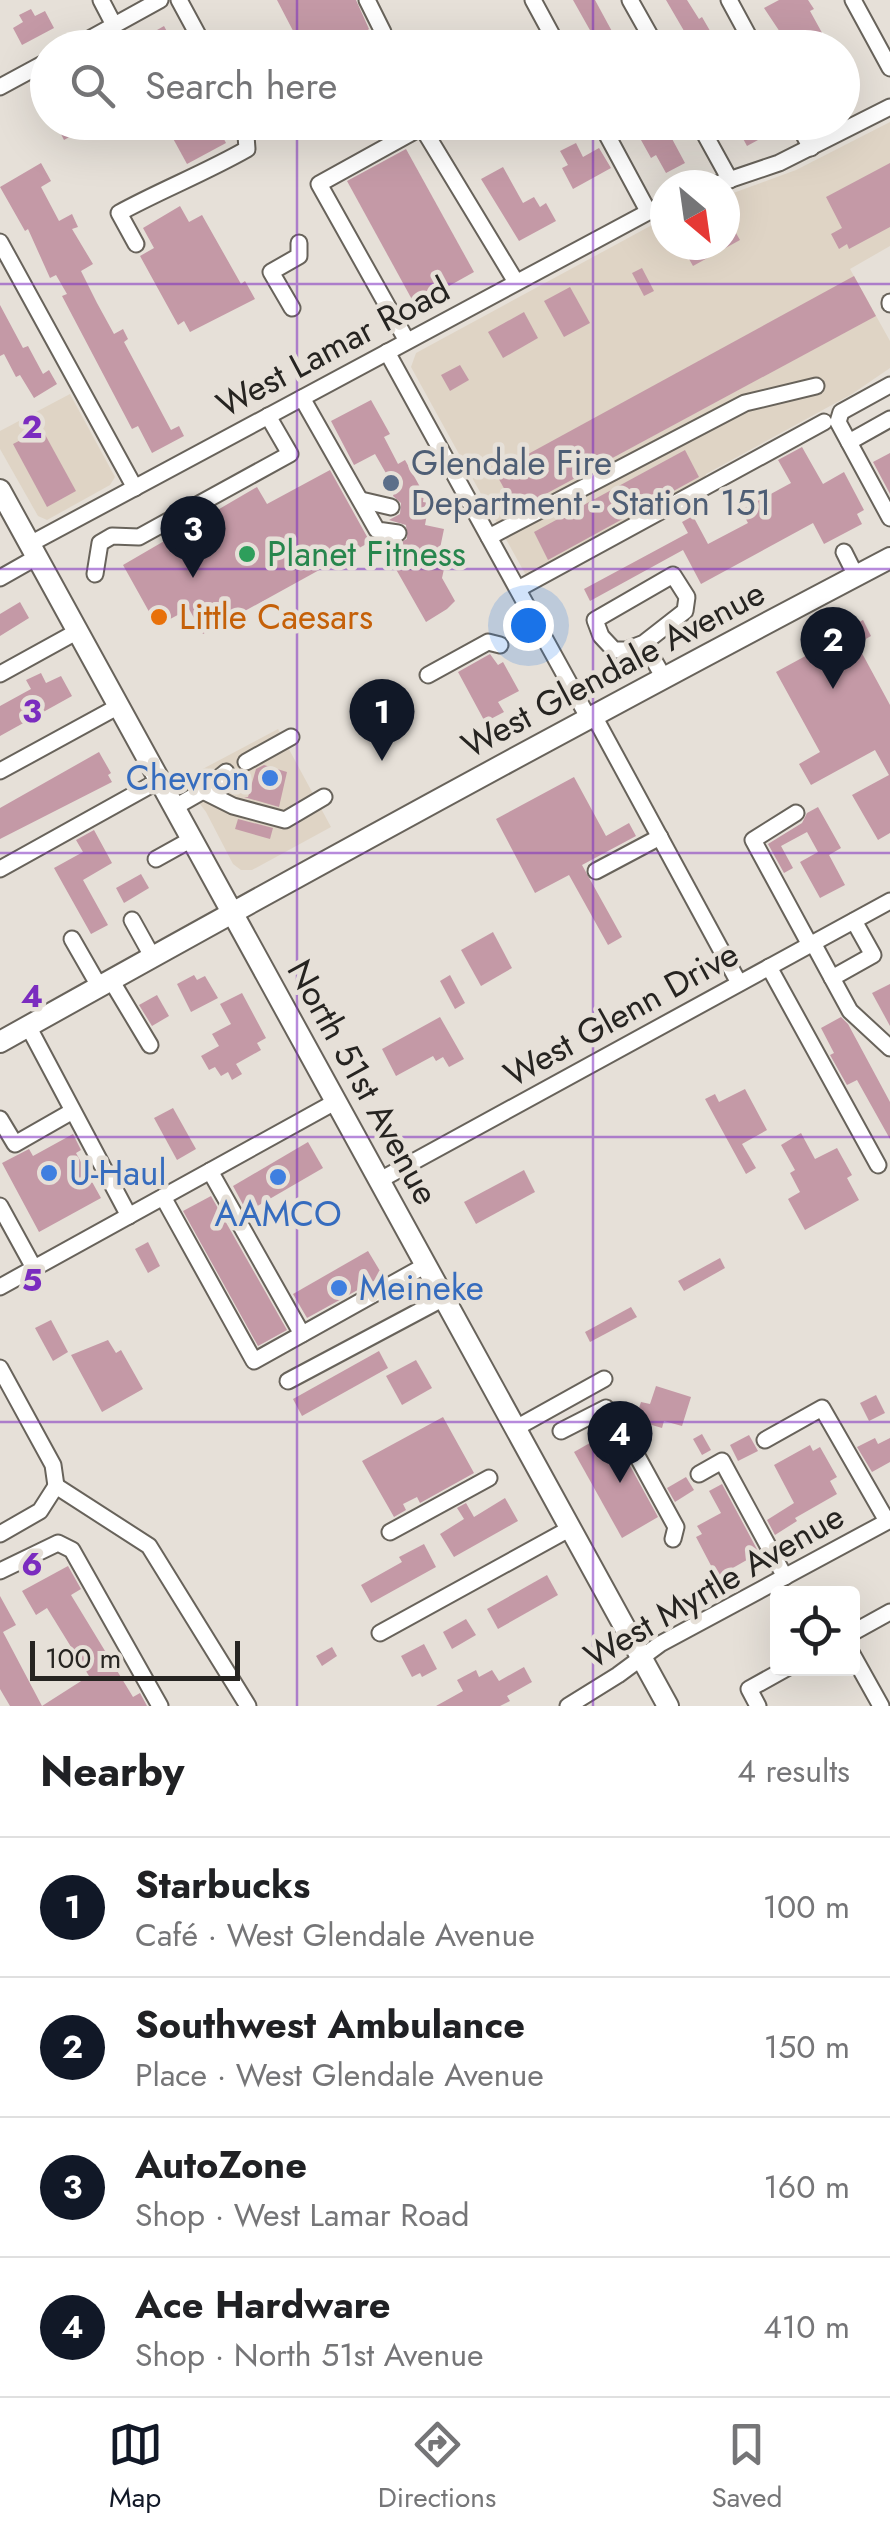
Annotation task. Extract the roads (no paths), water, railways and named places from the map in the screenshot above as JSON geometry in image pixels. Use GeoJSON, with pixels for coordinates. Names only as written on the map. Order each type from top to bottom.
{"type":"FeatureCollection","features":[{"type":"Feature","properties":{"kind":"main road","name":"North 51st Avenue"},"geometry":{"type":"LineString","coordinates":[[0,490],[668,1706]]}},
{"type":"Feature","properties":{"kind":"main road","name":"West Glendale Avenue"},"geometry":{"type":"LineString","coordinates":[[0,1042],[232,912],[890,558]]}},
{"type":"Feature","properties":{"kind":"street"},"geometry":{"type":"LineString","coordinates":[[101,0],[114,25]]}},
{"type":"Feature","properties":{"kind":"street"},"geometry":{"type":"LineString","coordinates":[[105,30],[160,0]]}},
{"type":"Feature","properties":{"kind":"street"},"geometry":{"type":"LineString","coordinates":[[179,0],[195,30]]}},
{"type":"Feature","properties":{"kind":"street"},"geometry":{"type":"LineString","coordinates":[[367,0],[381,30]]}},
{"type":"Feature","properties":{"kind":"street"},"geometry":{"type":"LineString","coordinates":[[533,0],[549,30]]}},
{"type":"Feature","properties":{"kind":"street"},"geometry":{"type":"LineString","coordinates":[[630,0],[647,30]]}},
{"type":"Feature","properties":{"kind":"street"},"geometry":{"type":"LineString","coordinates":[[729,0],[745,30]]}},
{"type":"Feature","properties":{"kind":"street"},"geometry":{"type":"LineString","coordinates":[[853,0],[890,68]]}},
{"type":"Feature","properties":{"kind":"street"},"geometry":{"type":"LineString","coordinates":[[0,87],[30,71]]}},
{"type":"Feature","properties":{"kind":"street"},"geometry":{"type":"LineString","coordinates":[[860,123],[890,108]]}},
{"type":"Feature","properties":{"kind":"street"},"geometry":{"type":"LineString","coordinates":[[136,244],[119,213],[166,188],[188,182],[247,149],[246,140]]}},
{"type":"Feature","properties":{"kind":"street"},"geometry":{"type":"LineString","coordinates":[[397,140],[318,184],[407,341]]}},
{"type":"Feature","properties":{"kind":"street"},"geometry":{"type":"LineString","coordinates":[[430,140],[516,282]]}},
{"type":"Feature","properties":{"kind":"street"},"geometry":{"type":"LineString","coordinates":[[610,140],[648,211]]}},
{"type":"Feature","properties":{"kind":"street"},"geometry":{"type":"LineString","coordinates":[[705,140],[717,170]]}},
{"type":"Feature","properties":{"kind":"street"},"geometry":{"type":"LineString","coordinates":[[806,140],[811,148]]}},
{"type":"Feature","properties":{"kind":"street"},"geometry":{"type":"LineString","coordinates":[[740,176],[827,140]]}},
{"type":"Feature","properties":{"kind":"street","name":"West Lamar Road"},"geometry":{"type":"LineString","coordinates":[[0,578],[34,551],[135,488],[648,211]]}},
{"type":"Feature","properties":{"kind":"street"},"geometry":{"type":"LineString","coordinates":[[0,242],[135,488]]}},
{"type":"Feature","properties":{"kind":"street"},"geometry":{"type":"LineString","coordinates":[[292,308],[268,269],[299,256],[300,243]]}},
{"type":"Feature","properties":{"kind":"street"},"geometry":{"type":"LineString","coordinates":[[386,352],[739,983]]}},
{"type":"Feature","properties":{"kind":"street"},"geometry":{"type":"LineString","coordinates":[[489,536],[746,403],[816,386]]}},
{"type":"Feature","properties":{"kind":"street"},"geometry":{"type":"LineString","coordinates":[[890,386],[841,412],[838,422],[890,518]]}},
{"type":"Feature","properties":{"kind":"street"},"geometry":{"type":"LineString","coordinates":[[302,398],[377,530],[398,533]]}},
{"type":"Feature","properties":{"kind":"street"},"geometry":{"type":"LineString","coordinates":[[95,574],[100,544],[112,536],[140,537],[290,454],[268,416]]}},
{"type":"Feature","properties":{"kind":"street"},"geometry":{"type":"LineString","coordinates":[[848,442],[890,419]]}},
{"type":"Feature","properties":{"kind":"street"},"geometry":{"type":"LineString","coordinates":[[518,590],[824,422]]}},
{"type":"Feature","properties":{"kind":"street"},"geometry":{"type":"LineString","coordinates":[[361,500],[392,507]]}},
{"type":"Feature","properties":{"kind":"street"},"geometry":{"type":"LineString","coordinates":[[844,552],[856,576]]}},
{"type":"Feature","properties":{"kind":"street"},"geometry":{"type":"LineString","coordinates":[[673,575],[687,597],[685,611],[644,644],[614,650],[601,636],[595,620],[673,575]]}},
{"type":"Feature","properties":{"kind":"street"},"geometry":{"type":"LineString","coordinates":[[0,674],[78,631]]}},
{"type":"Feature","properties":{"kind":"street"},"geometry":{"type":"LineString","coordinates":[[428,674],[488,642],[500,644]]}},
{"type":"Feature","properties":{"kind":"street"},"geometry":{"type":"LineString","coordinates":[[644,644],[664,678]]}},
{"type":"Feature","properties":{"kind":"street"},"geometry":{"type":"LineString","coordinates":[[0,771],[119,706]]}},
{"type":"Feature","properties":{"kind":"street"},"geometry":{"type":"LineString","coordinates":[[246,762],[291,737]]}},
{"type":"Feature","properties":{"kind":"street"},"geometry":{"type":"LineString","coordinates":[[174,806],[203,791],[226,772]]}},
{"type":"Feature","properties":{"kind":"street"},"geometry":{"type":"LineString","coordinates":[[0,869],[160,780]]}},
{"type":"Feature","properties":{"kind":"street"},"geometry":{"type":"LineString","coordinates":[[203,791],[233,806],[284,820],[324,798]]}},
{"type":"Feature","properties":{"kind":"street"},"geometry":{"type":"LineString","coordinates":[[796,813],[753,840],[850,1011],[890,1048]]}},
{"type":"Feature","properties":{"kind":"street"},"geometry":{"type":"LineString","coordinates":[[596,871],[660,837]]}},
{"type":"Feature","properties":{"kind":"street"},"geometry":{"type":"LineString","coordinates":[[156,859],[192,839]]}},
{"type":"Feature","properties":{"kind":"street","name":"West Glenn Drive"},"geometry":{"type":"LineString","coordinates":[[380,1180],[854,921],[888,908]]}},
{"type":"Feature","properties":{"kind":"street"},"geometry":{"type":"LineString","coordinates":[[132,920],[152,956]]}},
{"type":"Feature","properties":{"kind":"street"},"geometry":{"type":"LineString","coordinates":[[832,978],[873,955],[854,921]]}},
{"type":"Feature","properties":{"kind":"street"},"geometry":{"type":"LineString","coordinates":[[72,939],[150,1045]]}},
{"type":"Feature","properties":{"kind":"street"},"geometry":{"type":"LineString","coordinates":[[769,967],[878,1165]]}},
{"type":"Feature","properties":{"kind":"street"},"geometry":{"type":"LineString","coordinates":[[28,1026],[129,1216]]}},
{"type":"Feature","properties":{"kind":"street"},"geometry":{"type":"LineString","coordinates":[[0,1287],[336,1102]]}},
{"type":"Feature","properties":{"kind":"street"},"geometry":{"type":"LineString","coordinates":[[0,1119],[15,1144],[71,1112]]}},
{"type":"Feature","properties":{"kind":"street"},"geometry":{"type":"LineString","coordinates":[[210,1171],[302,1334]]}},
{"type":"Feature","properties":{"kind":"street"},"geometry":{"type":"LineString","coordinates":[[163,1197],[254,1361],[426,1265]]}},
{"type":"Feature","properties":{"kind":"street"},"geometry":{"type":"LineString","coordinates":[[0,1206],[34,1268]]}},
{"type":"Feature","properties":{"kind":"street"},"geometry":{"type":"LineString","coordinates":[[288,1382],[444,1298]]}},
{"type":"Feature","properties":{"kind":"street"},"geometry":{"type":"LineString","coordinates":[[0,1368],[53,1466],[56,1486],[40,1511],[0,1534]]}},
{"type":"Feature","properties":{"kind":"street"},"geometry":{"type":"LineString","coordinates":[[516,1428],[604,1379]]}},
{"type":"Feature","properties":{"kind":"street"},"geometry":{"type":"LineString","coordinates":[[562,1432],[606,1408],[620,1423],[676,1527],[673,1539]]}},
{"type":"Feature","properties":{"kind":"street"},"geometry":{"type":"LineString","coordinates":[[765,1440],[822,1408],[888,1520]]}},
{"type":"Feature","properties":{"kind":"street"},"geometry":{"type":"LineString","coordinates":[[698,1474],[722,1462],[785,1577]]}},
{"type":"Feature","properties":{"kind":"street"},"geometry":{"type":"LineString","coordinates":[[390,1532],[489,1478]]}},
{"type":"Feature","properties":{"kind":"street"},"geometry":{"type":"LineString","coordinates":[[56,1486],[149,1546],[248,1706]]}},
{"type":"Feature","properties":{"kind":"street","name":"West Myrtle Avenue"},"geometry":{"type":"LineString","coordinates":[[568,1706],[660,1644],[888,1520]]}},
{"type":"Feature","properties":{"kind":"street"},"geometry":{"type":"LineString","coordinates":[[380,1634],[571,1528]]}},
{"type":"Feature","properties":{"kind":"street"},"geometry":{"type":"LineString","coordinates":[[0,1571],[58,1542],[72,1550],[160,1706]]}},
{"type":"Feature","properties":{"kind":"street"},"geometry":{"type":"LineString","coordinates":[[860,1629],[890,1612]]}},
{"type":"Feature","properties":{"kind":"street"},"geometry":{"type":"LineString","coordinates":[[860,1668],[881,1706]]}},
{"type":"Feature","properties":{"kind":"street"},"geometry":{"type":"LineString","coordinates":[[758,1706],[749,1689],[773,1676]]}},
{"type":"Feature","properties":{"kind":"place","name":"Glendale Fire Department - Station 151"},"geometry":{"type":"Point","coordinates":[391,483]}},
{"type":"Feature","properties":{"kind":"place","name":"Planet Fitness"},"geometry":{"type":"Point","coordinates":[247,554]}},
{"type":"Feature","properties":{"kind":"place","name":"AutoZone"},"geometry":{"type":"Point","coordinates":[193,578]}},
{"type":"Feature","properties":{"kind":"place","name":"Little Caesars"},"geometry":{"type":"Point","coordinates":[159,617]}},
{"type":"Feature","properties":{"kind":"place","name":"Southwest Ambulance"},"geometry":{"type":"Point","coordinates":[833,689]}},
{"type":"Feature","properties":{"kind":"place","name":"Starbucks"},"geometry":{"type":"Point","coordinates":[382,761]}},
{"type":"Feature","properties":{"kind":"place","name":"Chevron"},"geometry":{"type":"Point","coordinates":[270,778]}},
{"type":"Feature","properties":{"kind":"place","name":"U-Haul"},"geometry":{"type":"Point","coordinates":[49,1173]}},
{"type":"Feature","properties":{"kind":"place","name":"AAMCO"},"geometry":{"type":"Point","coordinates":[278,1177]}},
{"type":"Feature","properties":{"kind":"place","name":"Meineke"},"geometry":{"type":"Point","coordinates":[339,1288]}},
{"type":"Feature","properties":{"kind":"place","name":"Ace Hardware"},"geometry":{"type":"Point","coordinates":[620,1483]}}]}
